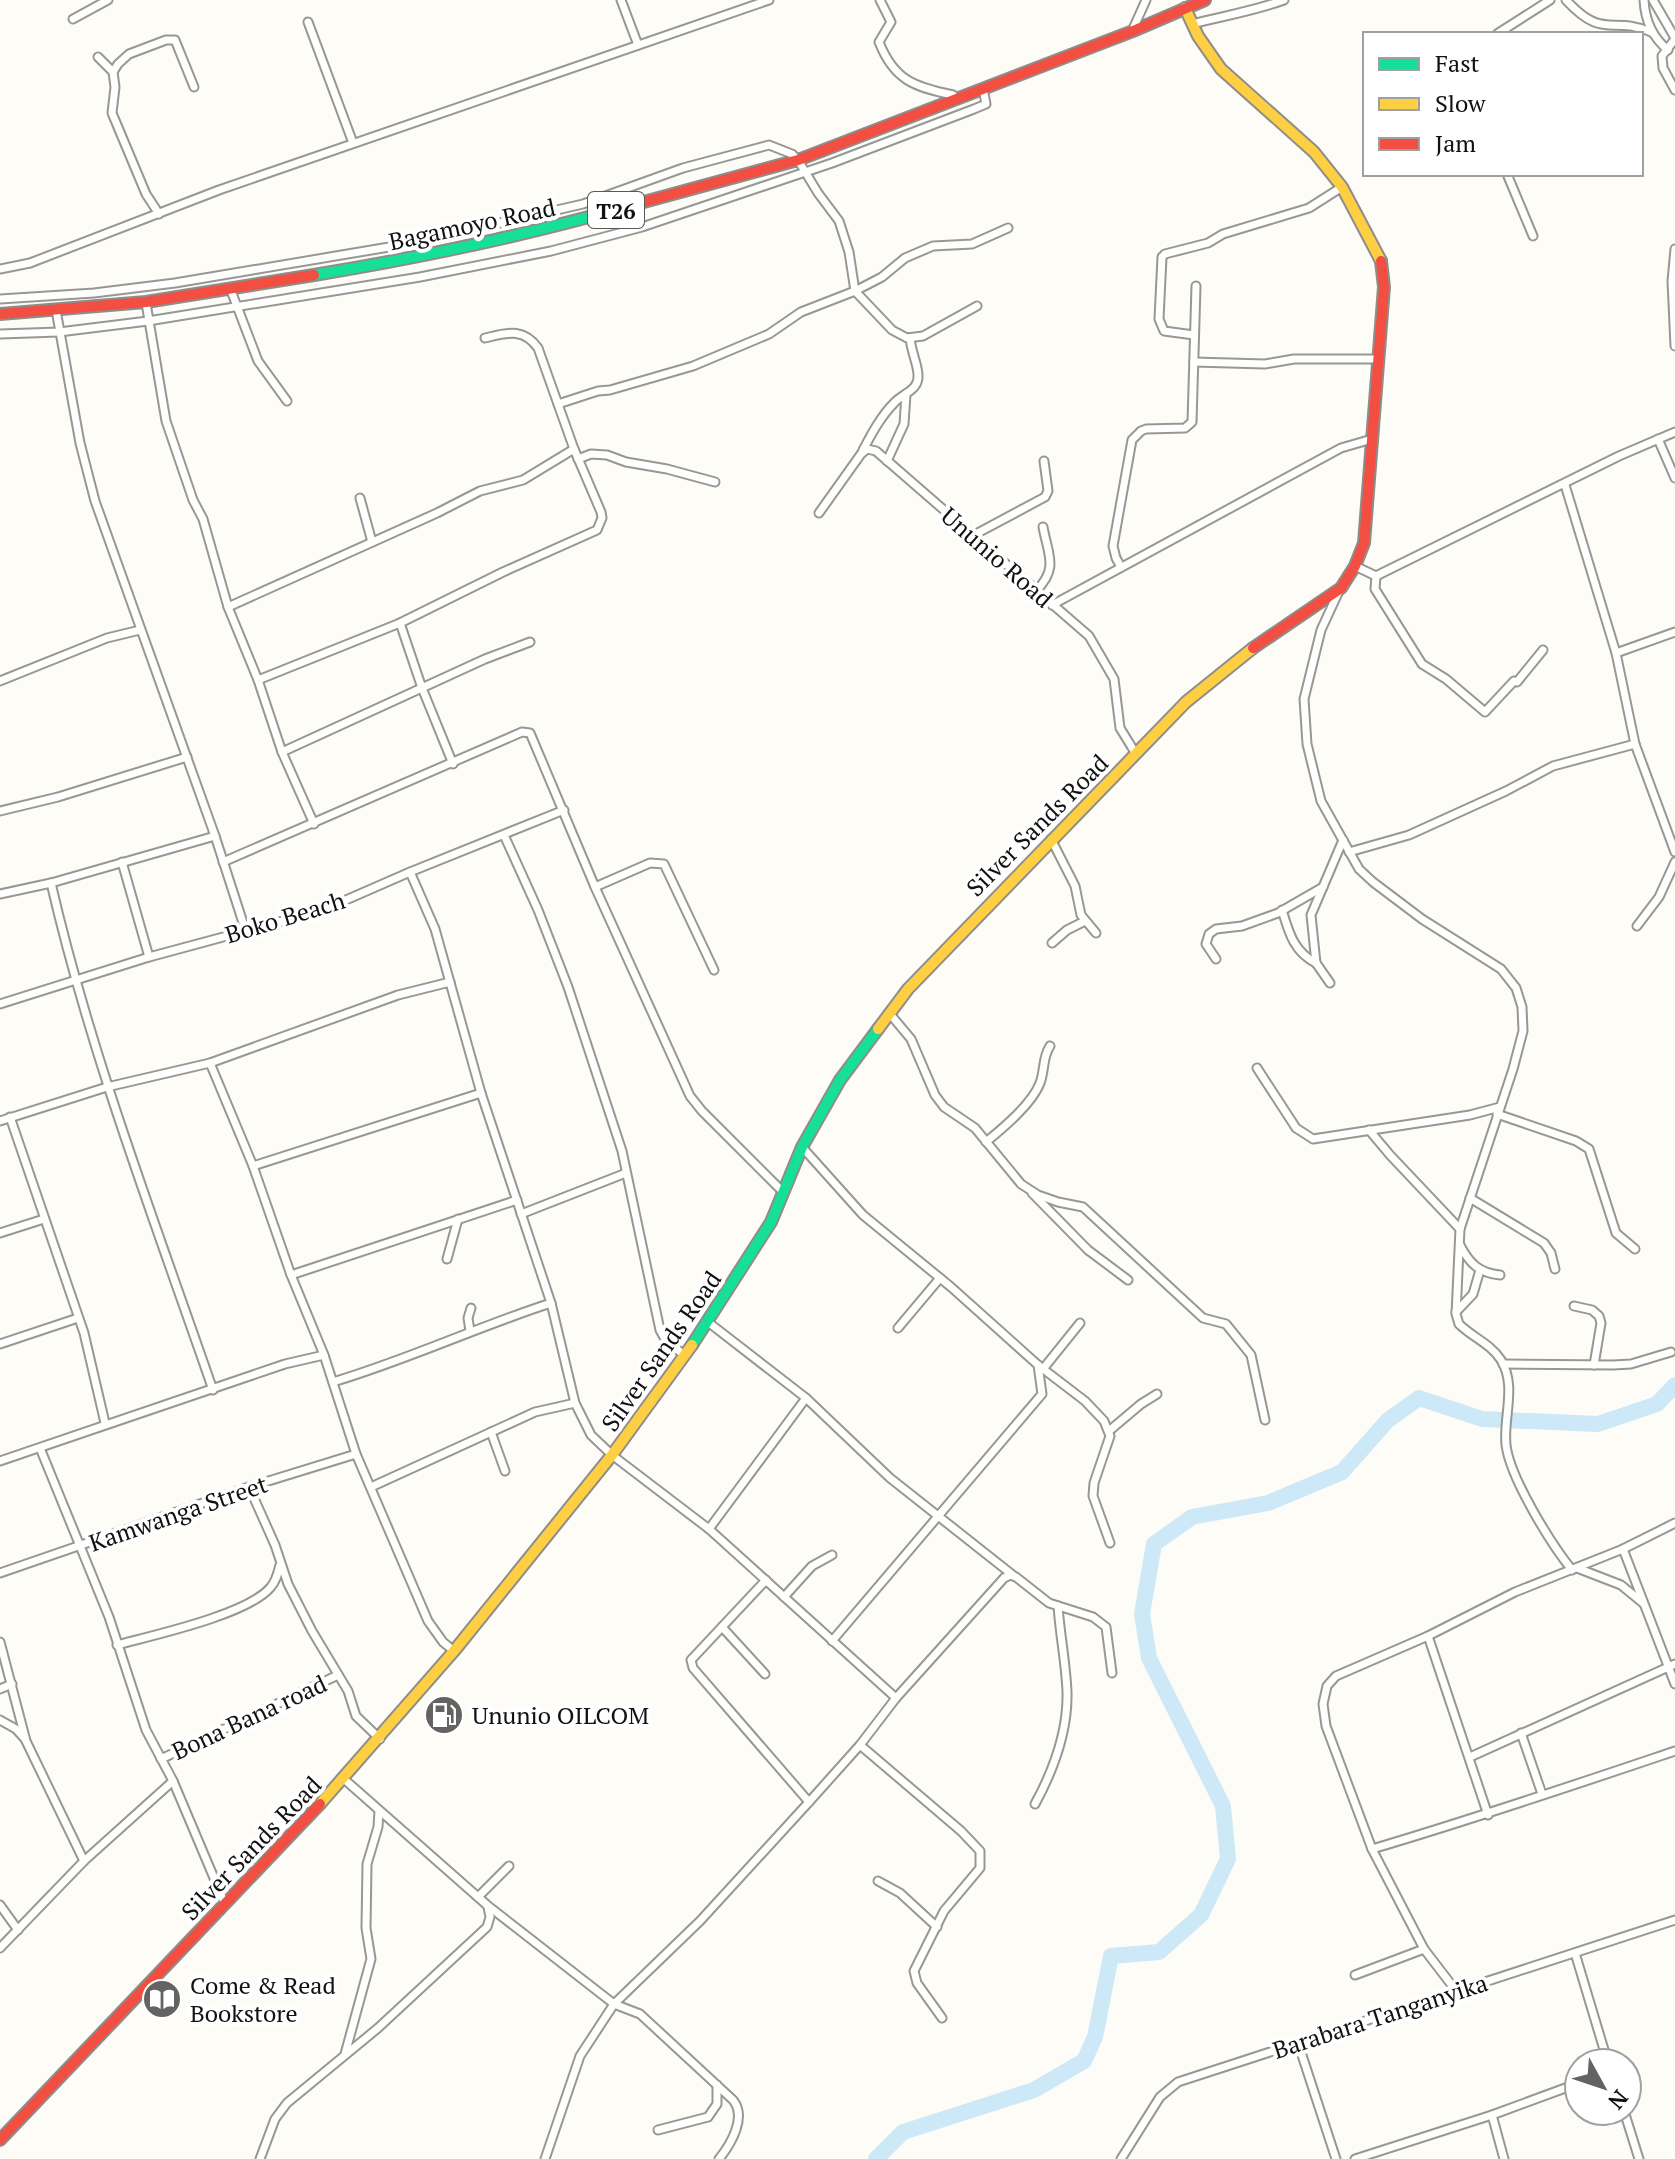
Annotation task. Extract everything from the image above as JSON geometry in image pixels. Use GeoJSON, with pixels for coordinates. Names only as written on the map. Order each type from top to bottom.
{"type":"FeatureCollection","features":[{"type":"Feature","properties":{"kind":"main road","name":"Bagamoyo Road"},"geometry":{"type":"LineString","coordinates":[[0,314],[146,302],[412,259],[538,231],[798,160],[1133,31],[1205,0]]}},
{"type":"Feature","properties":{"kind":"main road"},"geometry":{"type":"LineString","coordinates":[[1185,8],[1209,54],[1221,69],[1314,152],[1342,187],[1366,227],[1383,268],[1364,543],[1355,566],[1341,588]]}},
{"type":"Feature","properties":{"kind":"main road","name":"Silver Sands Road"},"geometry":{"type":"LineString","coordinates":[[0,2140],[380,1739],[612,1455],[708,1322],[771,1222],[802,1147],[840,1080],[908,989],[1186,702],[1245,654],[1341,588]]}},
{"type":"Feature","properties":{"kind":"street"},"geometry":{"type":"LineString","coordinates":[[73,19],[108,0]]}},
{"type":"Feature","properties":{"kind":"street"},"geometry":{"type":"LineString","coordinates":[[621,0],[638,45]]}},
{"type":"Feature","properties":{"kind":"street"},"geometry":{"type":"LineString","coordinates":[[0,269],[30,263],[219,190],[769,0]]}},
{"type":"Feature","properties":{"kind":"street"},"geometry":{"type":"LineString","coordinates":[[880,0],[891,22],[879,42],[896,73],[906,81],[959,96]]}},
{"type":"Feature","properties":{"kind":"street"},"geometry":{"type":"LineString","coordinates":[[1133,31],[1146,0]]}},
{"type":"Feature","properties":{"kind":"street"},"geometry":{"type":"LineString","coordinates":[[1192,24],[1284,0]]}},
{"type":"Feature","properties":{"kind":"street"},"geometry":{"type":"LineString","coordinates":[[1500,32],[1550,0]]}},
{"type":"Feature","properties":{"kind":"street"},"geometry":{"type":"LineString","coordinates":[[1566,0],[1590,22],[1607,27],[1632,26],[1651,32]]}},
{"type":"Feature","properties":{"kind":"street"},"geometry":{"type":"LineString","coordinates":[[1644,0],[1651,32],[1668,50]]}},
{"type":"Feature","properties":{"kind":"street"},"geometry":{"type":"LineString","coordinates":[[1653,0],[1675,38],[1662,56],[1663,68],[1675,90]]}},
{"type":"Feature","properties":{"kind":"street"},"geometry":{"type":"LineString","coordinates":[[308,22],[353,143]]}},
{"type":"Feature","properties":{"kind":"street"},"geometry":{"type":"LineString","coordinates":[[113,72],[129,54],[166,40],[175,40],[194,87]]}},
{"type":"Feature","properties":{"kind":"street"},"geometry":{"type":"LineString","coordinates":[[98,57],[113,72],[112,113],[146,194],[159,214]]}},
{"type":"Feature","properties":{"kind":"street"},"geometry":{"type":"LineString","coordinates":[[0,334],[59,332],[148,321],[420,277],[551,251],[642,227],[806,172],[986,104],[983,87]]}},
{"type":"Feature","properties":{"kind":"street"},"geometry":{"type":"LineString","coordinates":[[0,299],[94,293],[175,283],[407,244],[583,204],[683,168],[769,145],[792,154],[798,160],[839,221],[849,252],[855,291],[892,330],[910,338],[923,336],[977,306]]}},
{"type":"Feature","properties":{"kind":"street"},"geometry":{"type":"LineString","coordinates":[[1508,176],[1533,236]]}},
{"type":"Feature","properties":{"kind":"street"},"geometry":{"type":"LineString","coordinates":[[1194,335],[1164,331],[1159,319],[1165,254],[1208,243],[1223,234],[1309,208],[1342,187]]}},
{"type":"Feature","properties":{"kind":"street"},"geometry":{"type":"LineString","coordinates":[[534,215],[538,231]]}},
{"type":"Feature","properties":{"kind":"street"},"geometry":{"type":"LineString","coordinates":[[558,404],[693,366],[769,334],[801,312],[855,291],[882,277],[905,258],[933,246],[972,244],[1008,228]]}},
{"type":"Feature","properties":{"kind":"street"},"geometry":{"type":"LineString","coordinates":[[1675,249],[1672,281],[1675,346]]}},
{"type":"Feature","properties":{"kind":"street"},"geometry":{"type":"LineString","coordinates":[[1121,567],[1113,546],[1132,440],[1146,429],[1189,426],[1193,416],[1196,286]]}},
{"type":"Feature","properties":{"kind":"street"},"geometry":{"type":"LineString","coordinates":[[230,288],[258,361],[287,401]]}},
{"type":"Feature","properties":{"kind":"street"},"geometry":{"type":"LineString","coordinates":[[146,302],[163,411],[193,500],[203,519],[228,607],[258,680],[282,752],[314,824]]}},
{"type":"Feature","properties":{"kind":"street"},"geometry":{"type":"LineString","coordinates":[[56,310],[80,443],[95,501],[215,836],[246,932]]}},
{"type":"Feature","properties":{"kind":"street"},"geometry":{"type":"LineString","coordinates":[[258,680],[400,623],[597,530],[601,512],[574,449],[538,348],[532,340],[514,331],[485,338]]}},
{"type":"Feature","properties":{"kind":"street"},"geometry":{"type":"LineString","coordinates":[[819,513],[884,415],[914,389],[918,376],[910,338]]}},
{"type":"Feature","properties":{"kind":"street"},"geometry":{"type":"LineString","coordinates":[[1194,362],[1265,364],[1294,359],[1379,359]]}},
{"type":"Feature","properties":{"kind":"street"},"geometry":{"type":"LineString","coordinates":[[887,461],[904,424],[906,394]]}},
{"type":"Feature","properties":{"kind":"street"},"geometry":{"type":"LineString","coordinates":[[1376,576],[1675,432]]}},
{"type":"Feature","properties":{"kind":"street"},"geometry":{"type":"LineString","coordinates":[[1052,605],[1341,448],[1372,439]]}},
{"type":"Feature","properties":{"kind":"street"},"geometry":{"type":"LineString","coordinates":[[1658,439],[1675,478]]}},
{"type":"Feature","properties":{"kind":"street"},"geometry":{"type":"LineString","coordinates":[[228,607],[480,491],[523,480],[574,449]]}},
{"type":"Feature","properties":{"kind":"street","name":"Ununio Road"},"geometry":{"type":"LineString","coordinates":[[861,454],[870,449],[887,461],[1089,636],[1114,679],[1120,728],[1136,754]]}},
{"type":"Feature","properties":{"kind":"street"},"geometry":{"type":"LineString","coordinates":[[578,459],[591,454],[607,455],[715,482]]}},
{"type":"Feature","properties":{"kind":"street"},"geometry":{"type":"LineString","coordinates":[[972,536],[1045,497],[1048,491],[1044,461]]}},
{"type":"Feature","properties":{"kind":"street"},"geometry":{"type":"LineString","coordinates":[[1565,485],[1616,653],[1635,744],[1675,852]]}},
{"type":"Feature","properties":{"kind":"street"},"geometry":{"type":"LineString","coordinates":[[360,498],[372,542]]}},
{"type":"Feature","properties":{"kind":"street"},"geometry":{"type":"LineString","coordinates":[[1036,591],[1050,573],[1050,554],[1043,527]]}},
{"type":"Feature","properties":{"kind":"street"},"geometry":{"type":"LineString","coordinates":[[1355,566],[1376,576]]}},
{"type":"Feature","properties":{"kind":"street"},"geometry":{"type":"LineString","coordinates":[[1376,576],[1375,589],[1422,664],[1446,679],[1485,712],[1514,681],[1517,682],[1543,650]]}},
{"type":"Feature","properties":{"kind":"street"},"geometry":{"type":"LineString","coordinates":[[1341,588],[1321,630],[1304,699],[1307,744],[1321,801],[1359,869],[1422,919],[1501,969],[1516,988],[1522,1007],[1523,1031],[1507,1092],[1498,1110],[1460,1229],[1456,1312],[1459,1324],[1488,1345],[1509,1377],[1506,1443],[1509,1459],[1537,1519],[1575,1569],[1621,1585],[1645,1605]]}},
{"type":"Feature","properties":{"kind":"street"},"geometry":{"type":"LineString","coordinates":[[400,623],[453,764]]}},
{"type":"Feature","properties":{"kind":"street"},"geometry":{"type":"LineString","coordinates":[[0,681],[107,638],[140,630]]}},
{"type":"Feature","properties":{"kind":"street"},"geometry":{"type":"LineString","coordinates":[[1616,653],[1675,632]]}},
{"type":"Feature","properties":{"kind":"street"},"geometry":{"type":"LineString","coordinates":[[282,752],[530,642]]}},
{"type":"Feature","properties":{"kind":"street"},"geometry":{"type":"LineString","coordinates":[[223,862],[522,732],[530,733],[595,887],[690,1096],[783,1192]]}},
{"type":"Feature","properties":{"kind":"street"},"geometry":{"type":"LineString","coordinates":[[1349,852],[1409,835],[1553,766],[1635,744]]}},
{"type":"Feature","properties":{"kind":"street"},"geometry":{"type":"LineString","coordinates":[[0,811],[58,797],[187,757]]}},
{"type":"Feature","properties":{"kind":"street","name":"Boko Beach"},"geometry":{"type":"LineString","coordinates":[[0,1004],[149,957],[323,910],[564,810]]}},
{"type":"Feature","properties":{"kind":"street"},"geometry":{"type":"LineString","coordinates":[[504,835],[568,987],[622,1151],[660,1330],[665,1339],[685,1356]]}},
{"type":"Feature","properties":{"kind":"street"},"geometry":{"type":"LineString","coordinates":[[0,894],[51,883],[215,836]]}},
{"type":"Feature","properties":{"kind":"street"},"geometry":{"type":"LineString","coordinates":[[1051,839],[1075,886],[1080,911],[1096,933]]}},
{"type":"Feature","properties":{"kind":"street"},"geometry":{"type":"LineString","coordinates":[[1316,963],[1311,915],[1343,840]]}},
{"type":"Feature","properties":{"kind":"street"},"geometry":{"type":"LineString","coordinates":[[122,862],[149,957]]}},
{"type":"Feature","properties":{"kind":"street"},"geometry":{"type":"LineString","coordinates":[[1637,926],[1659,897],[1675,862]]}},
{"type":"Feature","properties":{"kind":"street"},"geometry":{"type":"LineString","coordinates":[[595,887],[650,863],[664,864],[714,970]]}},
{"type":"Feature","properties":{"kind":"street"},"geometry":{"type":"LineString","coordinates":[[410,872],[435,929],[481,1093],[551,1303],[575,1403],[591,1435],[612,1455],[709,1529],[896,1698]]}},
{"type":"Feature","properties":{"kind":"street"},"geometry":{"type":"LineString","coordinates":[[51,883],[74,979],[107,1087],[213,1390]]}},
{"type":"Feature","properties":{"kind":"street"},"geometry":{"type":"LineString","coordinates":[[1216,959],[1206,944],[1209,934],[1216,929],[1242,926],[1282,910],[1323,887]]}},
{"type":"Feature","properties":{"kind":"street"},"geometry":{"type":"LineString","coordinates":[[1282,910],[1294,943],[1303,955],[1316,963],[1330,983]]}},
{"type":"Feature","properties":{"kind":"street"},"geometry":{"type":"LineString","coordinates":[[1052,943],[1067,930],[1085,921]]}},
{"type":"Feature","properties":{"kind":"street"},"geometry":{"type":"LineString","coordinates":[[0,1121],[107,1087],[210,1063],[398,995],[450,982]]}},
{"type":"Feature","properties":{"kind":"street"},"geometry":{"type":"LineString","coordinates":[[890,1014],[911,1039],[935,1095],[944,1107],[975,1128],[1027,1188],[1088,1250],[1128,1280]]}},
{"type":"Feature","properties":{"kind":"street"},"geometry":{"type":"LineString","coordinates":[[986,1142],[1008,1123],[1036,1091],[1041,1080],[1044,1056],[1050,1046]]}},
{"type":"Feature","properties":{"kind":"street"},"geometry":{"type":"LineString","coordinates":[[210,1063],[253,1166],[291,1275],[324,1355],[356,1454],[428,1621],[443,1642],[454,1651]]}},
{"type":"Feature","properties":{"kind":"street"},"geometry":{"type":"LineString","coordinates":[[1257,1068],[1296,1128],[1313,1139],[1498,1110],[1576,1141],[1589,1149],[1616,1233],[1635,1249]]}},
{"type":"Feature","properties":{"kind":"street"},"geometry":{"type":"LineString","coordinates":[[253,1166],[481,1093]]}},
{"type":"Feature","properties":{"kind":"street"},"geometry":{"type":"LineString","coordinates":[[10,1117],[78,1318],[105,1423]]}},
{"type":"Feature","properties":{"kind":"street"},"geometry":{"type":"LineString","coordinates":[[1369,1130],[1460,1229]]}},
{"type":"Feature","properties":{"kind":"street"},"geometry":{"type":"LineString","coordinates":[[802,1147],[863,1215],[1085,1401],[1104,1421],[1109,1431],[1108,1444],[1101,1459],[1093,1496],[1110,1543]]}},
{"type":"Feature","properties":{"kind":"street"},"geometry":{"type":"LineString","coordinates":[[521,1214],[626,1173]]}},
{"type":"Feature","properties":{"kind":"street"},"geometry":{"type":"LineString","coordinates":[[1027,1188],[1058,1202],[1083,1207],[1203,1318],[1226,1324],[1251,1355],[1265,1420]]}},
{"type":"Feature","properties":{"kind":"street"},"geometry":{"type":"LineString","coordinates":[[1470,1198],[1544,1243],[1551,1253],[1555,1269]]}},
{"type":"Feature","properties":{"kind":"street"},"geometry":{"type":"LineString","coordinates":[[291,1275],[517,1200]]}},
{"type":"Feature","properties":{"kind":"street"},"geometry":{"type":"LineString","coordinates":[[0,1233],[44,1219]]}},
{"type":"Feature","properties":{"kind":"street"},"geometry":{"type":"LineString","coordinates":[[447,1259],[458,1219]]}},
{"type":"Feature","properties":{"kind":"street"},"geometry":{"type":"LineString","coordinates":[[1459,1244],[1467,1259],[1480,1270],[1500,1275]]}},
{"type":"Feature","properties":{"kind":"street"},"geometry":{"type":"LineString","coordinates":[[1456,1312],[1475,1290],[1480,1270]]}},
{"type":"Feature","properties":{"kind":"street"},"geometry":{"type":"LineString","coordinates":[[898,1328],[940,1278]]}},
{"type":"Feature","properties":{"kind":"street"},"geometry":{"type":"LineString","coordinates":[[333,1382],[382,1367],[470,1331],[551,1303]]}},
{"type":"Feature","properties":{"kind":"street"},"geometry":{"type":"LineString","coordinates":[[1574,1306],[1592,1310],[1599,1316],[1601,1323],[1594,1365]]}},
{"type":"Feature","properties":{"kind":"street"},"geometry":{"type":"LineString","coordinates":[[470,1331],[468,1318],[471,1308]]}},
{"type":"Feature","properties":{"kind":"street"},"geometry":{"type":"LineString","coordinates":[[0,1344],[78,1318]]}},
{"type":"Feature","properties":{"kind":"street"},"geometry":{"type":"LineString","coordinates":[[708,1322],[806,1398],[890,1478],[1049,1603],[1093,1617],[1106,1627],[1112,1673]]}},
{"type":"Feature","properties":{"kind":"street"},"geometry":{"type":"LineString","coordinates":[[832,1641],[1042,1394],[1041,1367],[1080,1323]]}},
{"type":"Feature","properties":{"kind":"street"},"geometry":{"type":"LineString","coordinates":[[1503,1364],[1631,1364],[1671,1352]]}},
{"type":"Feature","properties":{"kind":"street"},"geometry":{"type":"LineString","coordinates":[[0,1461],[285,1364],[324,1355]]}},
{"type":"Feature","properties":{"kind":"street"},"geometry":{"type":"LineString","coordinates":[[1109,1431],[1157,1394]]}},
{"type":"Feature","properties":{"kind":"street"},"geometry":{"type":"LineString","coordinates":[[709,1529],[806,1398]]}},
{"type":"Feature","properties":{"kind":"street"},"geometry":{"type":"LineString","coordinates":[[371,1487],[535,1412],[575,1403]]}},
{"type":"Feature","properties":{"kind":"street"},"geometry":{"type":"LineString","coordinates":[[491,1432],[505,1471]]}},
{"type":"Feature","properties":{"kind":"street"},"geometry":{"type":"LineString","coordinates":[[40,1448],[109,1617],[146,1730],[173,1781],[225,1904]]}},
{"type":"Feature","properties":{"kind":"street","name":"Kamwanga Street"},"geometry":{"type":"LineString","coordinates":[[0,1573],[249,1487],[356,1454]]}},
{"type":"Feature","properties":{"kind":"street"},"geometry":{"type":"LineString","coordinates":[[249,1487],[290,1588],[351,1698],[356,1716],[380,1739]]}},
{"type":"Feature","properties":{"kind":"street"},"geometry":{"type":"LineString","coordinates":[[1457,1992],[1424,1949],[1372,1849],[1326,1726],[1323,1704],[1327,1686],[1336,1676],[1428,1636],[1515,1592],[1623,1549],[1675,1523]]}},
{"type":"Feature","properties":{"kind":"street"},"geometry":{"type":"LineString","coordinates":[[1623,1549],[1672,1665],[1675,1684]]}},
{"type":"Feature","properties":{"kind":"street"},"geometry":{"type":"LineString","coordinates":[[784,1597],[812,1566],[832,1555]]}},
{"type":"Feature","properties":{"kind":"street"},"geometry":{"type":"LineString","coordinates":[[117,1645],[232,1610],[260,1597],[270,1588],[280,1565]]}},
{"type":"Feature","properties":{"kind":"street"},"geometry":{"type":"LineString","coordinates":[[545,2159],[580,2056],[614,2004],[700,1921],[809,1802],[860,1745],[896,1698],[1004,1578],[1010,1575],[1016,1577]]}},
{"type":"Feature","properties":{"kind":"street"},"geometry":{"type":"LineString","coordinates":[[766,1580],[691,1660],[693,1668],[809,1802]]}},
{"type":"Feature","properties":{"kind":"street"},"geometry":{"type":"LineString","coordinates":[[270,1588],[290,1588]]}},
{"type":"Feature","properties":{"kind":"street"},"geometry":{"type":"LineString","coordinates":[[1035,1804],[1049,1780],[1057,1755],[1067,1694],[1058,1606]]}},
{"type":"Feature","properties":{"kind":"street"},"geometry":{"type":"LineString","coordinates":[[722,1627],[765,1674]]}},
{"type":"Feature","properties":{"kind":"street"},"geometry":{"type":"LineString","coordinates":[[1428,1636],[1488,1815]]}},
{"type":"Feature","properties":{"kind":"street"},"geometry":{"type":"LineString","coordinates":[[0,1642],[26,1741],[84,1861]]}},
{"type":"Feature","properties":{"kind":"street"},"geometry":{"type":"LineString","coordinates":[[1470,1757],[1672,1665]]}},
{"type":"Feature","properties":{"kind":"street","name":"Bona Bana road"},"geometry":{"type":"LineString","coordinates":[[161,1759],[338,1675]]}},
{"type":"Feature","properties":{"kind":"street"},"geometry":{"type":"LineString","coordinates":[[0,1689],[12,1684]]}},
{"type":"Feature","properties":{"kind":"street"},"geometry":{"type":"LineString","coordinates":[[0,1720],[16,1729],[26,1741]]}},
{"type":"Feature","properties":{"kind":"street"},"geometry":{"type":"LineString","coordinates":[[1521,1733],[1542,1794]]}},
{"type":"Feature","properties":{"kind":"street"},"geometry":{"type":"LineString","coordinates":[[860,1745],[961,1831],[980,1851],[980,1868],[944,1911],[914,1971],[917,1983],[942,2018]]}},
{"type":"Feature","properties":{"kind":"street"},"geometry":{"type":"LineString","coordinates":[[1372,1849],[1488,1815],[1675,1751]]}},
{"type":"Feature","properties":{"kind":"street"},"geometry":{"type":"LineString","coordinates":[[344,1779],[487,1905],[614,2004],[640,2014],[733,2100],[738,2109],[731,2143],[719,2159]]}},
{"type":"Feature","properties":{"kind":"street"},"geometry":{"type":"LineString","coordinates":[[0,1948],[84,1861],[173,1781]]}},
{"type":"Feature","properties":{"kind":"street"},"geometry":{"type":"LineString","coordinates":[[345,2056],[371,1959],[365,1896],[367,1864],[378,1827],[379,1811]]}},
{"type":"Feature","properties":{"kind":"street"},"geometry":{"type":"LineString","coordinates":[[478,1897],[509,1866]]}},
{"type":"Feature","properties":{"kind":"street"},"geometry":{"type":"LineString","coordinates":[[878,1881],[900,1893],[937,1927]]}},
{"type":"Feature","properties":{"kind":"street"},"geometry":{"type":"LineString","coordinates":[[0,1905],[18,1930]]}},
{"type":"Feature","properties":{"kind":"street"},"geometry":{"type":"LineString","coordinates":[[260,2159],[280,2111],[487,1927],[490,1917],[487,1905]]}},
{"type":"Feature","properties":{"kind":"street","name":"Barabara Tanganyika"},"geometry":{"type":"LineString","coordinates":[[1121,2159],[1160,2097],[1178,2082],[1675,1920]]}},
{"type":"Feature","properties":{"kind":"street"},"geometry":{"type":"LineString","coordinates":[[1355,1975],[1424,1949]]}},
{"type":"Feature","properties":{"kind":"street"},"geometry":{"type":"LineString","coordinates":[[1575,1953],[1603,2047]]}},
{"type":"Feature","properties":{"kind":"street"},"geometry":{"type":"LineString","coordinates":[[1298,2043],[1336,2159]]}},
{"type":"Feature","properties":{"kind":"street"},"geometry":{"type":"LineString","coordinates":[[658,2130],[708,2117],[717,2104],[717,2085]]}},
{"type":"Feature","properties":{"kind":"street"},"geometry":{"type":"LineString","coordinates":[[1355,2159],[1563,2089]]}},
{"type":"Feature","properties":{"kind":"street"},"geometry":{"type":"LineString","coordinates":[[1492,2115],[1504,2159]]}},
{"type":"Feature","properties":{"kind":"street"},"geometry":{"type":"LineString","coordinates":[[1629,2127],[1639,2159]]}},
{"type":"Feature","properties":{"kind":"waterway"},"geometry":{"type":"LineString","coordinates":[[876,2159],[903,2132],[1034,2090],[1084,2061],[1095,2037],[1111,1956],[1159,1952],[1201,1915],[1228,1859],[1223,1806],[1149,1658],[1142,1614],[1154,1544],[1192,1517],[1268,1503],[1342,1472],[1388,1420],[1419,1398],[1482,1419],[1598,1424],[1657,1404],[1675,1385]]}},
{"type":"Feature","properties":{"kind":"traffic: fast"},"geometry":{"type":"LineString","coordinates":[[314,275],[467,246],[618,209]]}},
{"type":"Feature","properties":{"kind":"traffic: fast"},"geometry":{"type":"LineString","coordinates":[[692,1345],[771,1222],[802,1147],[840,1080],[878,1029]]}},
{"type":"Feature","properties":{"kind":"traffic: slow"},"geometry":{"type":"LineString","coordinates":[[1185,8],[1198,36],[1221,69],[1314,152],[1342,187],[1381,261]]}},
{"type":"Feature","properties":{"kind":"traffic: slow"},"geometry":{"type":"LineString","coordinates":[[878,1029],[908,989],[1186,702],[1253,648]]}},
{"type":"Feature","properties":{"kind":"traffic: slow"},"geometry":{"type":"LineString","coordinates":[[320,1804],[454,1651],[612,1455],[692,1345]]}},
{"type":"Feature","properties":{"kind":"traffic: jam"},"geometry":{"type":"LineString","coordinates":[[618,209],[798,160],[1133,31],[1205,0]]}},
{"type":"Feature","properties":{"kind":"traffic: jam"},"geometry":{"type":"LineString","coordinates":[[1253,648],[1341,588],[1355,566],[1364,543],[1384,287],[1381,261]]}},
{"type":"Feature","properties":{"kind":"traffic: jam"},"geometry":{"type":"LineString","coordinates":[[0,314],[146,302],[314,275]]}},
{"type":"Feature","properties":{"kind":"traffic: jam"},"geometry":{"type":"LineString","coordinates":[[0,2140],[320,1804]]}},
{"type":"Feature","properties":{"kind":"place","name":"Ununio OILCOM"},"geometry":{"type":"Point","coordinates":[444,1715]}},
{"type":"Feature","properties":{"kind":"place","name":"Come & Read Bookstore"},"geometry":{"type":"Point","coordinates":[162,1999]}}]}
